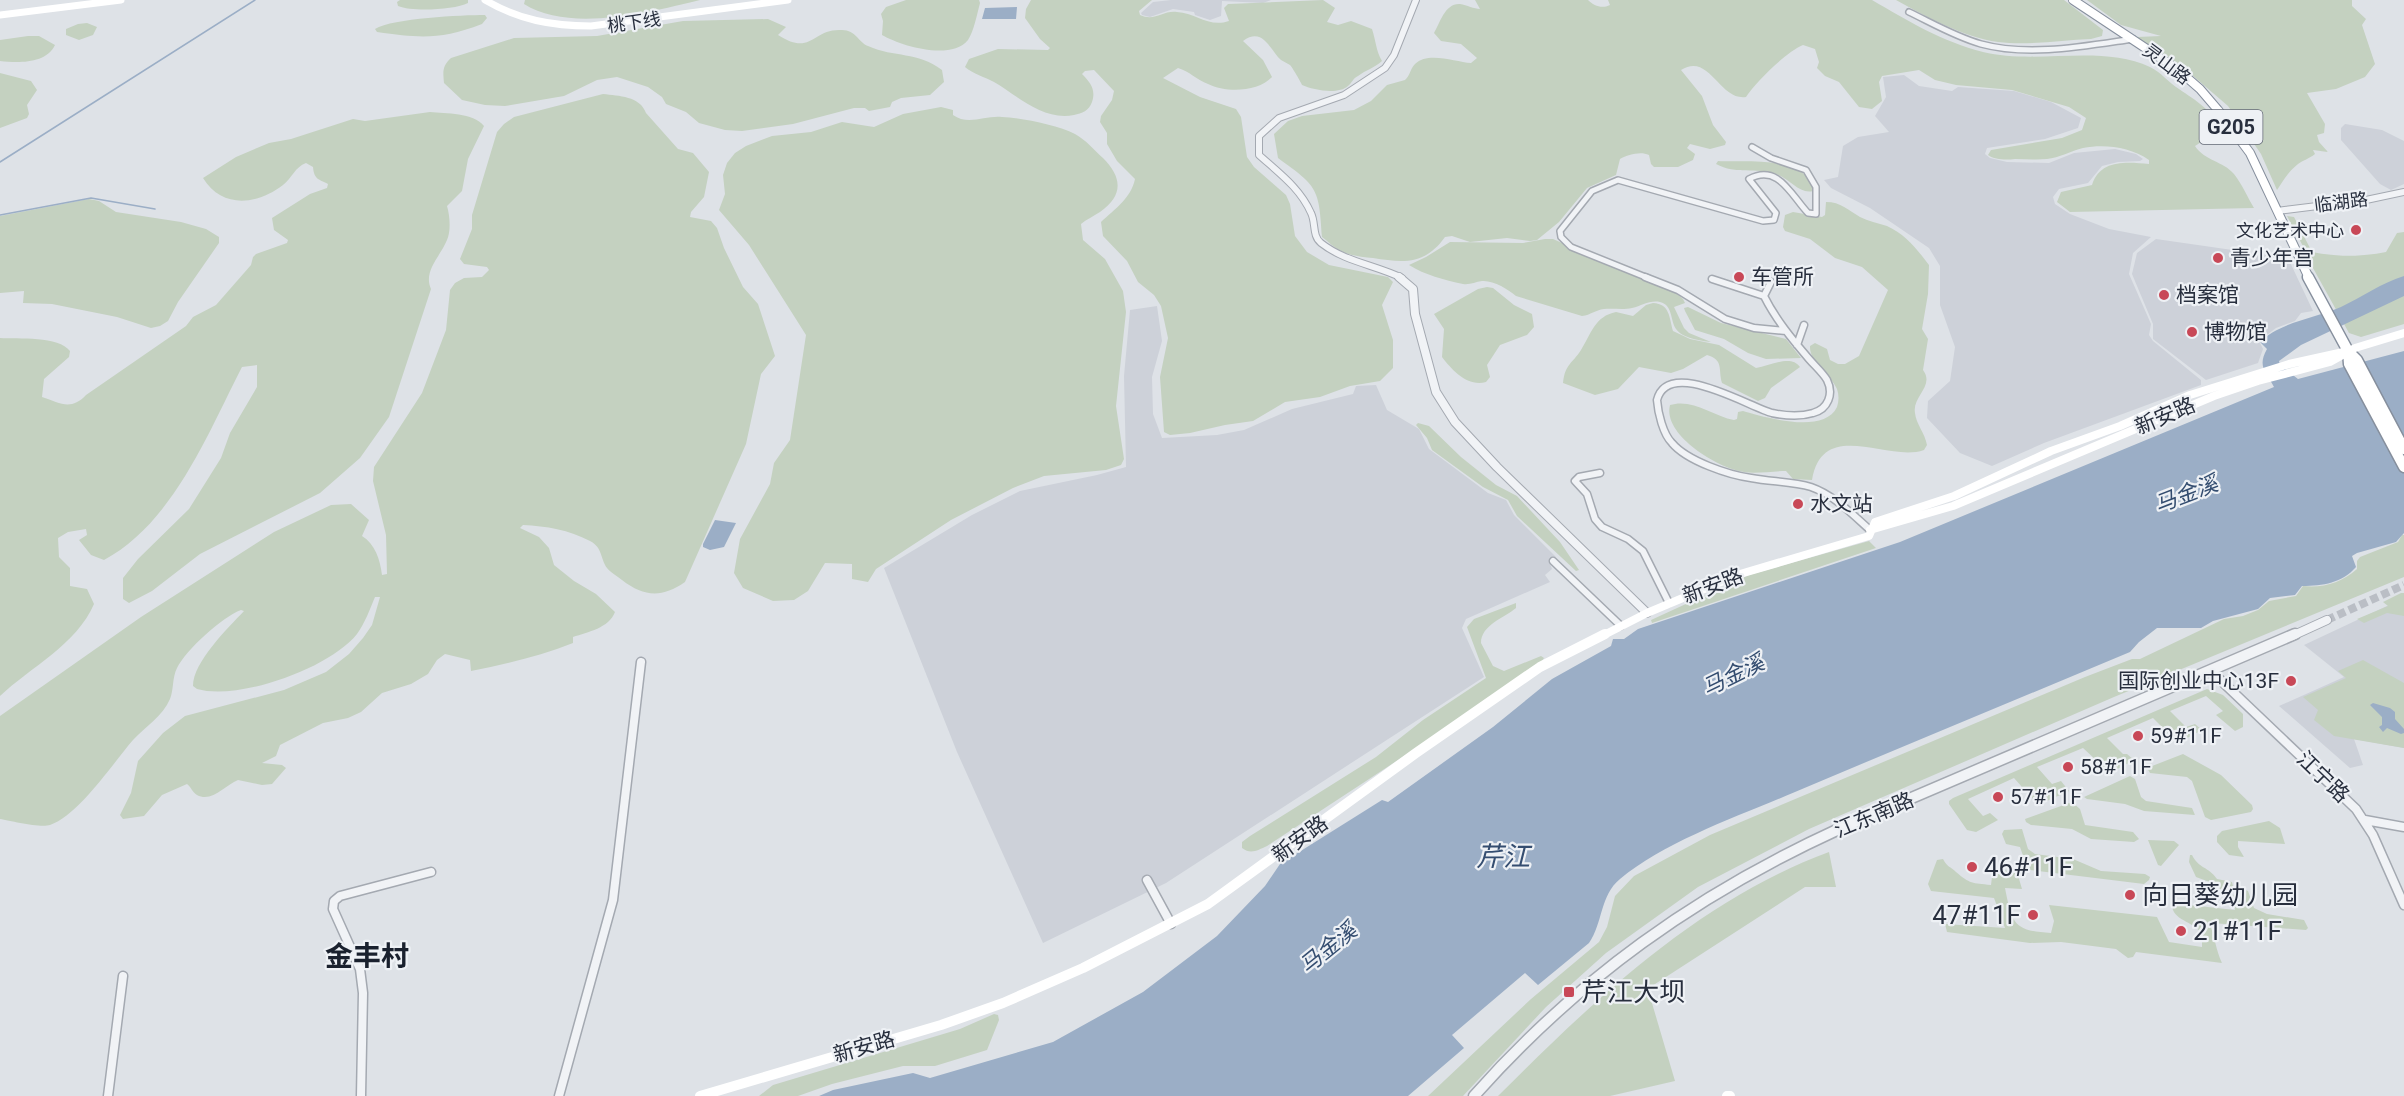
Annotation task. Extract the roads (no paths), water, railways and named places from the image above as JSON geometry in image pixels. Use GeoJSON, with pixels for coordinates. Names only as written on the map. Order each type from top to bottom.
{"type":"FeatureCollection","features":[{"type":"Feature","properties":{"kind":"highway","name":"灵山路"},"geometry":{"type":"LineString","coordinates":[[2073,0],[2177,69],[2200,89],[2218,110],[2250,153],[2348,351]]}},
{"type":"Feature","properties":{"kind":"highway"},"geometry":{"type":"LineString","coordinates":[[2348,351],[2404,467]]}},
{"type":"Feature","properties":{"kind":"highway"},"geometry":{"type":"LineString","coordinates":[[2353,363],[2404,449]]}},
{"type":"Feature","properties":{"kind":"main road"},"geometry":{"type":"LineString","coordinates":[[0,15],[121,0]]}},
{"type":"Feature","properties":{"kind":"main road","name":"桃下线"},"geometry":{"type":"LineString","coordinates":[[485,0],[526,20],[556,26],[589,27],[788,0]]}},
{"type":"Feature","properties":{"kind":"main road"},"geometry":{"type":"LineString","coordinates":[[2255,378],[2289,364],[2348,351],[2404,333]]}},
{"type":"Feature","properties":{"kind":"main road"},"geometry":{"type":"LineString","coordinates":[[2255,378],[2330,362],[2348,351]]}},
{"type":"Feature","properties":{"kind":"main road","name":"新安路"},"geometry":{"type":"LineString","coordinates":[[700,1096],[941,1025],[1003,1003],[1083,968],[1208,904],[1416,753],[1540,667],[1621,626],[1669,603],[1740,574],[1869,536],[1870,530],[1900,524],[1953,506],[2255,378]]}},
{"type":"Feature","properties":{"kind":"street"},"geometry":{"type":"LineString","coordinates":[[1416,0],[1394,55],[1384,68],[1344,95],[1279,118],[1259,136],[1259,155],[1300,192],[1313,216],[1316,238],[1321,243],[1344,257],[1404,279],[1413,289],[1415,314],[1436,392],[1455,422],[1497,467],[1647,613]]}},
{"type":"Feature","properties":{"kind":"street"},"geometry":{"type":"LineString","coordinates":[[1908,12],[1980,44],[2004,48],[2090,45],[2133,39]]}},
{"type":"Feature","properties":{"kind":"street"},"geometry":{"type":"LineString","coordinates":[[1752,147],[1764,156],[1800,166],[1806,170],[1817,192],[1816,214],[1808,213],[1786,184],[1769,176],[1755,175],[1749,179],[1776,213],[1774,220],[1769,221],[1741,216],[1618,180],[1592,191],[1560,231],[1561,237],[1571,246],[1678,290],[1719,316],[1754,328],[1786,331]]}},
{"type":"Feature","properties":{"kind":"street","name":"临湖路"},"geometry":{"type":"LineString","coordinates":[[2277,210],[2367,200],[2404,192]]}},
{"type":"Feature","properties":{"kind":"street"},"geometry":{"type":"LineString","coordinates":[[1712,279],[1764,296],[1774,317],[1827,381],[1831,393],[1829,404],[1820,411],[1798,416],[1780,415],[1703,386],[1691,383],[1672,385],[1659,394],[1657,402],[1667,437],[1682,452],[1710,466],[1745,477],[1798,484],[1820,491],[1838,501],[1870,530]]}},
{"type":"Feature","properties":{"kind":"street"},"geometry":{"type":"LineString","coordinates":[[1764,296],[1771,282]]}},
{"type":"Feature","properties":{"kind":"street"},"geometry":{"type":"LineString","coordinates":[[1797,345],[1804,325]]}},
{"type":"Feature","properties":{"kind":"street"},"geometry":{"type":"LineString","coordinates":[[1600,473],[1580,477],[1575,481],[1587,494],[1595,519],[1602,527],[1628,539],[1643,550],[1669,603]]}},
{"type":"Feature","properties":{"kind":"street"},"geometry":{"type":"LineString","coordinates":[[1553,561],[1621,626]]}},
{"type":"Feature","properties":{"kind":"street","name":"江东南路"},"geometry":{"type":"LineString","coordinates":[[1474,1096],[1542,1023],[1617,958],[1718,891],[1817,839],[2212,672],[2327,620]]}},
{"type":"Feature","properties":{"kind":"street"},"geometry":{"type":"LineString","coordinates":[[559,1096],[613,900],[641,662]]}},
{"type":"Feature","properties":{"kind":"street","name":"江宁路"},"geometry":{"type":"LineString","coordinates":[[2212,672],[2332,784],[2365,820],[2404,904]]}},
{"type":"Feature","properties":{"kind":"street"},"geometry":{"type":"LineString","coordinates":[[2365,820],[2404,827]]}},
{"type":"Feature","properties":{"kind":"street"},"geometry":{"type":"LineString","coordinates":[[361,1096],[363,993],[360,969],[333,909],[334,901],[340,896],[431,872]]}},
{"type":"Feature","properties":{"kind":"street"},"geometry":{"type":"LineString","coordinates":[[1147,880],[1171,924]]}},
{"type":"Feature","properties":{"kind":"street"},"geometry":{"type":"LineString","coordinates":[[108,1096],[123,976]]}},
{"type":"Feature","properties":{"kind":"water"},"geometry":{"type":"Polygon","coordinates":[[[1017,7],[1016,19],[982,19],[985,8],[1017,7]]]}},
{"type":"Feature","properties":{"kind":"water","name":"芹江"},"geometry":{"type":"Polygon","coordinates":[[[2404,276],[2404,296],[2301,345],[2279,361],[2280,365],[2298,379],[2404,351],[2404,533],[2396,542],[2352,556],[2356,567],[2345,577],[2325,584],[2302,586],[2295,595],[2270,598],[2258,609],[2213,621],[2201,628],[2157,628],[2130,652],[1727,820],[1659,853],[1638,865],[1614,886],[1605,901],[1594,935],[1589,943],[1538,985],[1525,973],[1452,1035],[1464,1048],[1408,1096],[819,1096],[833,1090],[913,1073],[930,1078],[1053,1042],[1143,992],[1217,936],[1265,886],[1280,864],[1382,800],[1388,802],[1493,727],[1552,679],[1611,646],[1613,639],[1624,639],[1638,629],[1900,542],[2274,387],[2263,365],[2267,349],[2260,342],[2268,335],[2299,321],[2341,307],[2379,286],[2404,276]]]}},
{"type":"Feature","properties":{"kind":"water"},"geometry":{"type":"Polygon","coordinates":[[[715,520],[736,523],[724,547],[710,550],[703,547],[703,544],[715,520]]]}},
{"type":"Feature","properties":{"kind":"water"},"geometry":{"type":"Polygon","coordinates":[[[2373,703],[2390,708],[2395,712],[2395,719],[2404,729],[2404,733],[2401,734],[2387,728],[2383,732],[2379,727],[2382,725],[2382,717],[2370,705],[2373,703]]]}},
{"type":"Feature","properties":{"kind":"waterway"},"geometry":{"type":"LineString","coordinates":[[0,162],[255,0]]}},
{"type":"Feature","properties":{"kind":"waterway"},"geometry":{"type":"LineString","coordinates":[[0,215],[91,198],[155,209]]}},
{"type":"Feature","properties":{"kind":"tunnel"},"geometry":{"type":"LineString","coordinates":[[2327,620],[2404,585]]}},
{"type":"Feature","properties":{"kind":"place","name":"文化艺术中心"},"geometry":{"type":"Point","coordinates":[2356,230]}},
{"type":"Feature","properties":{"kind":"place","name":"青少年宫"},"geometry":{"type":"Point","coordinates":[2218,258]}},
{"type":"Feature","properties":{"kind":"place","name":"车管所"},"geometry":{"type":"Point","coordinates":[1739,277]}},
{"type":"Feature","properties":{"kind":"place","name":"档案馆"},"geometry":{"type":"Point","coordinates":[2164,295]}},
{"type":"Feature","properties":{"kind":"place","name":"博物馆"},"geometry":{"type":"Point","coordinates":[2192,332]}},
{"type":"Feature","properties":{"kind":"place","name":"水文站"},"geometry":{"type":"Point","coordinates":[1798,504]}},
{"type":"Feature","properties":{"kind":"place","name":"国际创业中心13F"},"geometry":{"type":"Point","coordinates":[2291,681]}},
{"type":"Feature","properties":{"kind":"place","name":"59#11F"},"geometry":{"type":"Point","coordinates":[2138,736]}},
{"type":"Feature","properties":{"kind":"place","name":"58#11F"},"geometry":{"type":"Point","coordinates":[2068,767]}},
{"type":"Feature","properties":{"kind":"place","name":"57#11F"},"geometry":{"type":"Point","coordinates":[1998,797]}},
{"type":"Feature","properties":{"kind":"place","name":"46#11F"},"geometry":{"type":"Point","coordinates":[1972,867]}},
{"type":"Feature","properties":{"kind":"place","name":"向日葵幼儿园"},"geometry":{"type":"Point","coordinates":[2130,895]}},
{"type":"Feature","properties":{"kind":"place","name":"47#11F"},"geometry":{"type":"Point","coordinates":[2033,915]}},
{"type":"Feature","properties":{"kind":"place","name":"21#11F"},"geometry":{"type":"Point","coordinates":[2181,931]}},
{"type":"Feature","properties":{"kind":"place","name":"芹江大坝"},"geometry":{"type":"Point","coordinates":[1569,992]}},
{"type":"Feature","properties":{"kind":"district","name":"金丰村"},"geometry":{"type":"Point","coordinates":[367,956]}},
{"type":"Feature","properties":{"kind":"water label","name":"马金溪"},"geometry":{"type":"Point","coordinates":[2186,494]}},
{"type":"Feature","properties":{"kind":"water label","name":"马金溪"},"geometry":{"type":"Point","coordinates":[1733,675]}},
{"type":"Feature","properties":{"kind":"water label","name":"马金溪"},"geometry":{"type":"Point","coordinates":[1328,948]}}]}
